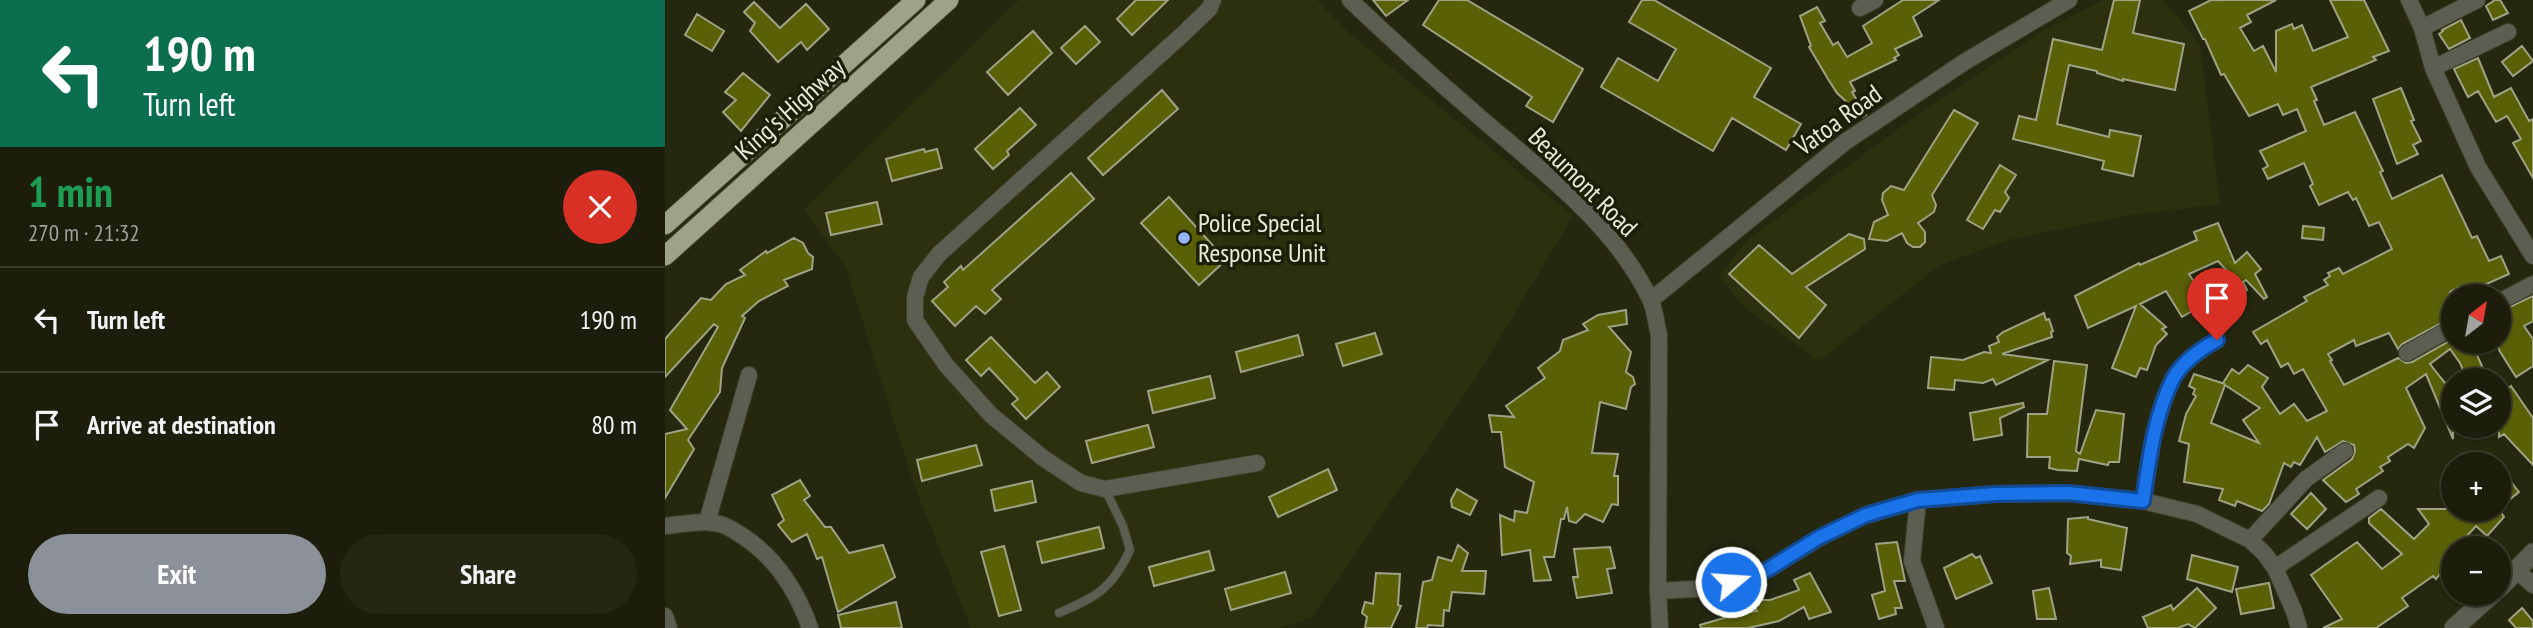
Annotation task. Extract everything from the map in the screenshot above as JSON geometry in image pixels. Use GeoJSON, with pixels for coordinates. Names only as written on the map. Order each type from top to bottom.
{"type":"FeatureCollection","features":[{"type":"Feature","properties":{"kind":"highway","name":"King's Highway"},"geometry":{"type":"LineString","coordinates":[[665,225],[916,0]]}},
{"type":"Feature","properties":{"kind":"highway","name":"King's Highway"},"geometry":{"type":"LineString","coordinates":[[665,256],[949,0]]}},
{"type":"Feature","properties":{"kind":"street"},"geometry":{"type":"LineString","coordinates":[[1213,0],[1209,9],[1183,34],[939,254],[921,277],[915,296],[915,320],[946,365],[991,415],[1060,471],[1081,483],[1105,489],[1257,463]]}},
{"type":"Feature","properties":{"kind":"street","name":"Beaumont Road"},"geometry":{"type":"LineString","coordinates":[[1350,0],[1414,61],[1537,164],[1570,196],[1616,245],[1651,300],[1659,335],[1660,628]]}},
{"type":"Feature","properties":{"kind":"street"},"geometry":{"type":"LineString","coordinates":[[1860,8],[1875,0]]}},
{"type":"Feature","properties":{"kind":"street","name":"Vatoa Road"},"geometry":{"type":"LineString","coordinates":[[1651,300],[1845,142],[1966,61],[2069,0]]}},
{"type":"Feature","properties":{"kind":"street"},"geometry":{"type":"LineString","coordinates":[[2409,0],[2423,28],[2433,68],[2479,167],[2533,256]]}},
{"type":"Feature","properties":{"kind":"street"},"geometry":{"type":"LineString","coordinates":[[2423,28],[2477,0]]}},
{"type":"Feature","properties":{"kind":"street"},"geometry":{"type":"LineString","coordinates":[[2433,68],[2508,32]]}},
{"type":"Feature","properties":{"kind":"street"},"geometry":{"type":"LineString","coordinates":[[2511,296],[2533,284]]}},
{"type":"Feature","properties":{"kind":"street"},"geometry":{"type":"LineString","coordinates":[[2407,353],[2441,334]]}},
{"type":"Feature","properties":{"kind":"street"},"geometry":{"type":"LineString","coordinates":[[2143,501],[2149,459],[2161,409],[2174,377],[2199,350],[2217,340]]}},
{"type":"Feature","properties":{"kind":"street"},"geometry":{"type":"LineString","coordinates":[[708,522],[749,375]]}},
{"type":"Feature","properties":{"kind":"street"},"geometry":{"type":"LineString","coordinates":[[2250,540],[2306,479],[2345,451]]}},
{"type":"Feature","properties":{"kind":"street"},"geometry":{"type":"LineString","coordinates":[[1658,591],[1713,588],[1767,570],[1818,538],[1866,515],[1918,500],[1995,494],[2068,493],[2143,501],[2197,514],[2250,540],[2275,568],[2299,628]]}},
{"type":"Feature","properties":{"kind":"street"},"geometry":{"type":"LineString","coordinates":[[2275,568],[2379,498]]}},
{"type":"Feature","properties":{"kind":"street"},"geometry":{"type":"LineString","coordinates":[[1918,500],[1912,561],[1936,628]]}},
{"type":"Feature","properties":{"kind":"street"},"geometry":{"type":"LineString","coordinates":[[665,526],[688,522],[723,524],[762,549],[780,569],[802,604],[810,628]]}},
{"type":"Feature","properties":{"kind":"street"},"geometry":{"type":"LineString","coordinates":[[2511,576],[2533,553]]}},
{"type":"Feature","properties":{"kind":"street"},"geometry":{"type":"LineString","coordinates":[[2517,570],[2533,585]]}},
{"type":"Feature","properties":{"kind":"street"},"geometry":{"type":"LineString","coordinates":[[2454,628],[2479,606]]}},
{"type":"Feature","properties":{"kind":"street"},"geometry":{"type":"LineString","coordinates":[[665,616],[669,628]]}},
{"type":"Feature","properties":{"kind":"lane"},"geometry":{"type":"LineString","coordinates":[[1059,613],[1094,598],[1120,571],[1130,550],[1123,526],[1105,489]]}},
{"type":"Feature","properties":{"kind":"shaded area"},"geometry":{"type":"Polygon","coordinates":[[[1019,0],[1317,0],[1348,32],[1573,216],[1475,379],[1311,618],[1279,628],[971,628],[912,479],[846,268],[804,209],[1019,0]]]}},
{"type":"Feature","properties":{"kind":"shaded area"},"geometry":{"type":"Polygon","coordinates":[[[2103,0],[2163,0],[2200,44],[2220,204],[2131,215],[2008,240],[1938,266],[1819,361],[1743,306],[1720,276],[1744,243],[1909,121],[2043,31],[2103,0]]]}},
{"type":"Feature","properties":{"kind":"building"},"geometry":{"type":"Polygon","coordinates":[[[1136,0],[1168,0],[1132,35],[1117,19],[1136,0]]]}},
{"type":"Feature","properties":{"kind":"building"},"geometry":{"type":"Polygon","coordinates":[[[1373,0],[1408,0],[1386,16],[1373,0]]]}},
{"type":"Feature","properties":{"kind":"building"},"geometry":{"type":"Polygon","coordinates":[[[1439,0],[1467,0],[1583,69],[1553,122],[1526,106],[1532,97],[1423,25],[1439,0]]]}},
{"type":"Feature","properties":{"kind":"building"},"geometry":{"type":"Polygon","coordinates":[[[1642,0],[1654,0],[1771,68],[1754,97],[1801,124],[1786,150],[1732,118],[1713,151],[1601,87],[1618,58],[1658,81],[1676,49],[1629,22],[1642,0]]]}},
{"type":"Feature","properties":{"kind":"building"},"geometry":{"type":"Polygon","coordinates":[[[1903,0],[1939,0],[1913,17],[1922,36],[1895,49],[1899,55],[1894,58],[1896,60],[1850,82],[1855,91],[1852,92],[1866,115],[1863,117],[1837,93],[1828,79],[1809,47],[1811,46],[1800,16],[1817,7],[1825,21],[1820,23],[1833,45],[1838,42],[1847,57],[1872,43],[1863,26],[1903,0]]]}},
{"type":"Feature","properties":{"kind":"building"},"geometry":{"type":"Polygon","coordinates":[[[2114,0],[2140,0],[2133,33],[2184,44],[2175,90],[2123,81],[2097,71],[2069,65],[2057,124],[2109,137],[2110,130],[2141,136],[2133,176],[2102,169],[2104,161],[2013,139],[2019,116],[2036,120],[2053,39],[2102,50],[2114,0]]]}},
{"type":"Feature","properties":{"kind":"building"},"geometry":{"type":"Polygon","coordinates":[[[2211,0],[2276,0],[2247,15],[2251,22],[2240,28],[2254,51],[2263,46],[2276,72],[2276,31],[2292,24],[2294,29],[2302,25],[2313,51],[2348,37],[2330,0],[2364,0],[2389,51],[2373,57],[2376,60],[2311,87],[2324,125],[2355,112],[2383,171],[2380,172],[2392,199],[2442,175],[2472,238],[2477,236],[2489,261],[2501,256],[2509,274],[2486,284],[2441,284],[2441,323],[2402,344],[2398,349],[2389,333],[2356,346],[2354,340],[2328,354],[2344,385],[2398,358],[2406,363],[2412,362],[2441,346],[2441,354],[2443,354],[2430,364],[2441,378],[2441,410],[2426,374],[2406,388],[2425,428],[2414,448],[2408,444],[2388,457],[2390,461],[2380,467],[2383,471],[2356,489],[2359,494],[2346,502],[2323,480],[2352,459],[2354,445],[2343,441],[2325,452],[2317,437],[2300,465],[2294,462],[2291,467],[2284,463],[2269,504],[2262,511],[2237,501],[2235,506],[2219,500],[2223,489],[2184,482],[2189,444],[2179,441],[2186,414],[2196,396],[2193,394],[2195,389],[2189,386],[2194,374],[2225,384],[2223,383],[2232,369],[2239,374],[2248,365],[2268,378],[2262,387],[2280,414],[2294,404],[2307,421],[2327,411],[2303,369],[2294,374],[2288,363],[2281,367],[2267,340],[2261,344],[2253,332],[2307,301],[2304,297],[2328,285],[2324,280],[2330,276],[2328,273],[2339,268],[2343,274],[2392,249],[2379,222],[2369,226],[2356,198],[2353,200],[2348,192],[2319,205],[2304,163],[2268,179],[2263,169],[2268,166],[2260,151],[2306,131],[2297,109],[2283,115],[2278,104],[2249,116],[2224,74],[2221,75],[2189,11],[2211,0]],[[2225,385],[2211,423],[2259,443],[2243,420],[2260,408],[2225,385]]]}},
{"type":"Feature","properties":{"kind":"building"},"geometry":{"type":"Polygon","coordinates":[[[2500,0],[2508,13],[2493,20],[2486,6],[2500,0]]]}},
{"type":"Feature","properties":{"kind":"building"},"geometry":{"type":"Polygon","coordinates":[[[754,2],[780,28],[806,4],[829,29],[807,50],[801,42],[778,62],[750,31],[755,23],[744,12],[754,2]]]}},
{"type":"Feature","properties":{"kind":"building"},"geometry":{"type":"Polygon","coordinates":[[[697,14],[724,31],[712,51],[685,35],[697,14]]]}},
{"type":"Feature","properties":{"kind":"building"},"geometry":{"type":"Polygon","coordinates":[[[2461,20],[2470,38],[2449,49],[2439,34],[2461,20]]]}},
{"type":"Feature","properties":{"kind":"building"},"geometry":{"type":"Polygon","coordinates":[[[1085,26],[1100,42],[1076,64],[1061,48],[1085,26]]]}},
{"type":"Feature","properties":{"kind":"building"},"geometry":{"type":"Polygon","coordinates":[[[1033,31],[1052,53],[1008,95],[987,72],[1033,31]]]}},
{"type":"Feature","properties":{"kind":"building"},"geometry":{"type":"Polygon","coordinates":[[[2522,46],[2533,61],[2513,76],[2502,62],[2522,46]]]}},
{"type":"Feature","properties":{"kind":"building"},"geometry":{"type":"Polygon","coordinates":[[[2478,58],[2494,97],[2511,88],[2529,121],[2533,119],[2533,178],[2513,143],[2521,139],[2507,116],[2496,122],[2478,91],[2468,97],[2454,69],[2478,58]]]}},
{"type":"Feature","properties":{"kind":"building"},"geometry":{"type":"Polygon","coordinates":[[[743,73],[770,95],[741,131],[723,112],[736,100],[725,92],[743,73]]]}},
{"type":"Feature","properties":{"kind":"building"},"geometry":{"type":"Polygon","coordinates":[[[2401,88],[2414,120],[2411,121],[2421,141],[2413,145],[2418,154],[2397,164],[2373,99],[2401,88]]]}},
{"type":"Feature","properties":{"kind":"building"},"geometry":{"type":"Polygon","coordinates":[[[1162,90],[1178,109],[1103,175],[1088,158],[1162,90]]]}},
{"type":"Feature","properties":{"kind":"building"},"geometry":{"type":"Polygon","coordinates":[[[1020,108],[1036,125],[1007,151],[1009,155],[993,169],[975,149],[1020,108]]]}},
{"type":"Feature","properties":{"kind":"building"},"geometry":{"type":"Polygon","coordinates":[[[1954,110],[1978,123],[1932,195],[1936,205],[1934,212],[1918,223],[1925,232],[1925,242],[1920,247],[1913,247],[1907,243],[1902,233],[1887,241],[1869,239],[1874,222],[1888,215],[1882,200],[1883,193],[1891,186],[1904,190],[1954,110]]]}},
{"type":"Feature","properties":{"kind":"building"},"geometry":{"type":"Polygon","coordinates":[[[924,149],[925,152],[937,149],[942,168],[892,181],[886,159],[924,149]]]}},
{"type":"Feature","properties":{"kind":"building"},"geometry":{"type":"Polygon","coordinates":[[[2000,165],[2016,175],[2005,192],[2009,198],[2000,212],[1995,210],[1983,229],[1967,220],[2000,165]]]}},
{"type":"Feature","properties":{"kind":"building"},"geometry":{"type":"Polygon","coordinates":[[[1071,173],[1094,199],[992,290],[1001,299],[985,314],[976,306],[955,326],[932,301],[948,287],[944,282],[961,266],[963,270],[1071,173]]]}},
{"type":"Feature","properties":{"kind":"building"},"geometry":{"type":"Polygon","coordinates":[[[1169,197],[1226,260],[1199,285],[1141,223],[1169,197]]]}},
{"type":"Feature","properties":{"kind":"building"},"geometry":{"type":"Polygon","coordinates":[[[877,202],[882,224],[831,235],[826,213],[877,202]]]}},
{"type":"Feature","properties":{"kind":"building"},"geometry":{"type":"Polygon","coordinates":[[[2218,223],[2235,263],[2247,252],[2261,269],[2255,274],[2267,297],[2264,299],[2246,280],[2243,282],[2247,290],[2245,291],[2218,261],[2189,274],[2204,298],[2194,303],[2197,308],[2182,317],[2166,291],[2140,304],[2166,327],[2162,329],[2167,334],[2156,345],[2147,370],[2140,368],[2136,377],[2112,368],[2136,306],[2088,328],[2075,296],[2139,263],[2140,265],[2197,240],[2194,232],[2218,223]]]}},
{"type":"Feature","properties":{"kind":"building"},"geometry":{"type":"Polygon","coordinates":[[[2303,226],[2324,228],[2323,240],[2302,238],[2303,226]]]}},
{"type":"Feature","properties":{"kind":"building"},"geometry":{"type":"Polygon","coordinates":[[[1849,234],[1864,239],[1865,249],[1806,287],[1826,305],[1799,338],[1729,274],[1759,245],[1792,274],[1849,234]]]}},
{"type":"Feature","properties":{"kind":"building"},"geometry":{"type":"Polygon","coordinates":[[[794,238],[803,243],[813,257],[812,269],[784,280],[788,286],[759,301],[742,316],[745,318],[722,368],[720,392],[688,440],[694,449],[665,498],[665,434],[687,429],[670,410],[718,327],[714,324],[665,377],[665,339],[701,298],[711,300],[726,284],[745,275],[740,270],[766,251],[767,253],[794,238]]]}},
{"type":"Feature","properties":{"kind":"building"},"geometry":{"type":"Polygon","coordinates":[[[2533,296],[2533,321],[2524,326],[2533,339],[2533,366],[2516,377],[2502,354],[2511,354],[2511,306],[2533,296]]]}},
{"type":"Feature","properties":{"kind":"building"},"geometry":{"type":"Polygon","coordinates":[[[1626,310],[1627,324],[1609,327],[1631,352],[1626,372],[1633,377],[1635,384],[1631,387],[1626,409],[1600,402],[1592,453],[1618,454],[1614,476],[1618,476],[1618,505],[1612,504],[1603,522],[1585,514],[1576,523],[1569,521],[1567,507],[1564,519],[1561,519],[1554,557],[1544,557],[1551,580],[1534,581],[1530,550],[1502,555],[1500,515],[1514,521],[1515,511],[1527,513],[1534,482],[1505,467],[1501,432],[1492,432],[1489,415],[1514,417],[1506,406],[1545,378],[1538,368],[1560,351],[1563,340],[1588,330],[1583,324],[1598,315],[1626,310]]]}},
{"type":"Feature","properties":{"kind":"building"},"geometry":{"type":"Polygon","coordinates":[[[2044,313],[2053,331],[2052,337],[2002,354],[2048,360],[1996,385],[1993,379],[1983,383],[1955,380],[1954,390],[1928,388],[1931,357],[1963,360],[1984,352],[1991,353],[1989,346],[1999,342],[1997,337],[2003,332],[2044,313]]]}},
{"type":"Feature","properties":{"kind":"building"},"geometry":{"type":"Polygon","coordinates":[[[1375,333],[1382,354],[1343,366],[1336,344],[1375,333]]]}},
{"type":"Feature","properties":{"kind":"building"},"geometry":{"type":"Polygon","coordinates":[[[1298,335],[1303,355],[1241,372],[1236,352],[1298,335]]]}},
{"type":"Feature","properties":{"kind":"building"},"geometry":{"type":"Polygon","coordinates":[[[991,337],[1035,383],[1047,372],[1060,387],[1026,419],[1012,404],[1018,399],[989,368],[981,376],[966,360],[991,337]]]}},
{"type":"Feature","properties":{"kind":"building"},"geometry":{"type":"Polygon","coordinates":[[[2454,354],[2477,354],[2483,368],[2462,368],[2454,354]]]}},
{"type":"Feature","properties":{"kind":"building"},"geometry":{"type":"Polygon","coordinates":[[[2054,361],[2087,365],[2076,451],[2080,454],[2096,410],[2124,414],[2119,462],[2109,462],[2108,465],[2079,459],[2077,471],[2058,470],[2049,468],[2050,457],[2027,457],[2028,414],[2047,414],[2054,361]]]}},
{"type":"Feature","properties":{"kind":"building"},"geometry":{"type":"Polygon","coordinates":[[[1210,376],[1215,398],[1153,413],[1148,391],[1210,376]]]}},
{"type":"Feature","properties":{"kind":"building"},"geometry":{"type":"Polygon","coordinates":[[[2511,386],[2533,418],[2533,465],[2508,438],[2511,438],[2511,386]]]}},
{"type":"Feature","properties":{"kind":"building"},"geometry":{"type":"Polygon","coordinates":[[[2023,403],[2024,407],[2000,418],[2002,435],[1974,440],[1970,413],[2023,403]]]}},
{"type":"Feature","properties":{"kind":"building"},"geometry":{"type":"Polygon","coordinates":[[[1148,425],[1154,447],[1092,463],[1086,441],[1148,425]]]}},
{"type":"Feature","properties":{"kind":"building"},"geometry":{"type":"Polygon","coordinates":[[[976,445],[982,465],[922,481],[917,460],[976,445]]]}},
{"type":"Feature","properties":{"kind":"building"},"geometry":{"type":"Polygon","coordinates":[[[1328,469],[1337,490],[1278,517],[1269,497],[1328,469]]]}},
{"type":"Feature","properties":{"kind":"building"},"geometry":{"type":"Polygon","coordinates":[[[800,480],[810,496],[804,500],[825,527],[831,527],[849,553],[883,545],[895,577],[838,612],[822,557],[817,559],[807,534],[792,542],[778,525],[784,520],[772,495],[800,480]]]}},
{"type":"Feature","properties":{"kind":"building"},"geometry":{"type":"Polygon","coordinates":[[[1032,481],[1036,502],[995,511],[991,490],[1032,481]]]}},
{"type":"Feature","properties":{"kind":"building"},"geometry":{"type":"Polygon","coordinates":[[[2511,482],[2519,492],[2511,498],[2511,482]]]}},
{"type":"Feature","properties":{"kind":"building"},"geometry":{"type":"Polygon","coordinates":[[[1457,489],[1477,501],[1470,515],[1452,507],[1451,500],[1457,489]]]}},
{"type":"Feature","properties":{"kind":"building"},"geometry":{"type":"Polygon","coordinates":[[[2311,493],[2326,509],[2307,529],[2291,514],[2311,493]]]}},
{"type":"Feature","properties":{"kind":"building"},"geometry":{"type":"Polygon","coordinates":[[[2381,509],[2414,539],[2429,524],[2418,509],[2441,509],[2441,522],[2500,522],[2487,536],[2476,526],[2467,536],[2441,536],[2441,575],[2436,579],[2433,576],[2402,598],[2408,606],[2376,628],[2323,628],[2342,619],[2311,575],[2357,542],[2382,569],[2402,554],[2369,523],[2369,518],[2381,509]]]}},
{"type":"Feature","properties":{"kind":"building"},"geometry":{"type":"Polygon","coordinates":[[[2088,517],[2127,528],[2121,570],[2101,567],[2101,560],[2070,564],[2071,556],[2067,553],[2068,519],[2088,517]]]}},
{"type":"Feature","properties":{"kind":"building"},"geometry":{"type":"Polygon","coordinates":[[[1099,527],[1104,548],[1042,563],[1037,542],[1099,527]]]}},
{"type":"Feature","properties":{"kind":"building"},"geometry":{"type":"Polygon","coordinates":[[[1897,542],[1905,581],[1894,581],[1902,608],[1895,608],[1896,614],[1879,619],[1872,595],[1885,591],[1876,544],[1897,542]]]}},
{"type":"Feature","properties":{"kind":"building"},"geometry":{"type":"Polygon","coordinates":[[[1458,545],[1468,553],[1462,571],[1486,571],[1484,594],[1452,592],[1449,611],[1444,610],[1443,626],[1428,625],[1427,628],[1416,628],[1423,582],[1432,580],[1438,557],[1452,561],[1458,545]]]}},
{"type":"Feature","properties":{"kind":"building"},"geometry":{"type":"Polygon","coordinates":[[[1004,546],[1021,610],[999,616],[981,552],[1004,546]]]}},
{"type":"Feature","properties":{"kind":"building"},"geometry":{"type":"Polygon","coordinates":[[[1610,547],[1615,568],[1607,569],[1612,593],[1577,598],[1573,577],[1578,577],[1574,549],[1610,547]]]}},
{"type":"Feature","properties":{"kind":"building"},"geometry":{"type":"Polygon","coordinates":[[[1209,551],[1214,570],[1154,586],[1149,567],[1209,551]]]}},
{"type":"Feature","properties":{"kind":"building"},"geometry":{"type":"Polygon","coordinates":[[[1972,554],[1976,558],[1980,556],[1992,583],[1956,599],[1944,568],[1972,554]]]}},
{"type":"Feature","properties":{"kind":"building"},"geometry":{"type":"Polygon","coordinates":[[[2192,555],[2238,567],[2232,592],[2187,579],[2192,555]]]}},
{"type":"Feature","properties":{"kind":"building"},"geometry":{"type":"Polygon","coordinates":[[[1285,572],[1291,593],[1231,610],[1225,589],[1285,572]]]}},
{"type":"Feature","properties":{"kind":"building"},"geometry":{"type":"Polygon","coordinates":[[[1376,573],[1400,574],[1398,605],[1401,606],[1391,628],[1365,628],[1367,617],[1362,613],[1365,602],[1373,604],[1376,573]]]}},
{"type":"Feature","properties":{"kind":"building"},"geometry":{"type":"Polygon","coordinates":[[[1810,573],[1831,612],[1809,619],[1804,607],[1779,621],[1748,628],[1701,628],[1700,625],[1757,611],[1751,600],[1770,600],[1799,590],[1794,580],[1810,573]]]}},
{"type":"Feature","properties":{"kind":"building"},"geometry":{"type":"Polygon","coordinates":[[[2269,583],[2274,608],[2241,614],[2236,589],[2269,583]]]}},
{"type":"Feature","properties":{"kind":"building"},"geometry":{"type":"Polygon","coordinates":[[[2049,588],[2056,619],[2037,619],[2033,591],[2049,588]]]}},
{"type":"Feature","properties":{"kind":"building"},"geometry":{"type":"Polygon","coordinates":[[[2197,588],[2216,608],[2195,628],[2188,624],[2178,628],[2148,628],[2143,617],[2171,605],[2173,610],[2197,588]]]}},
{"type":"Feature","properties":{"kind":"building"},"geometry":{"type":"Polygon","coordinates":[[[896,602],[902,628],[841,628],[838,615],[896,602]]]}},
{"type":"Feature","properties":{"kind":"building"},"geometry":{"type":"Polygon","coordinates":[[[2522,608],[2533,621],[2533,628],[2516,628],[2509,620],[2522,608]]]}},
{"type":"Feature","properties":{"kind":"place","name":"Police Special Response Unit"},"geometry":{"type":"Point","coordinates":[1184,238]}},
{"type":"Feature","properties":{"kind":"route"},"geometry":{"type":"LineString","coordinates":[[1731,582],[1767,570],[1818,538],[1866,515],[1918,500],[1995,494],[2068,493],[2143,501],[2149,459],[2161,409],[2174,377],[2199,350],[2217,340]]}}]}
